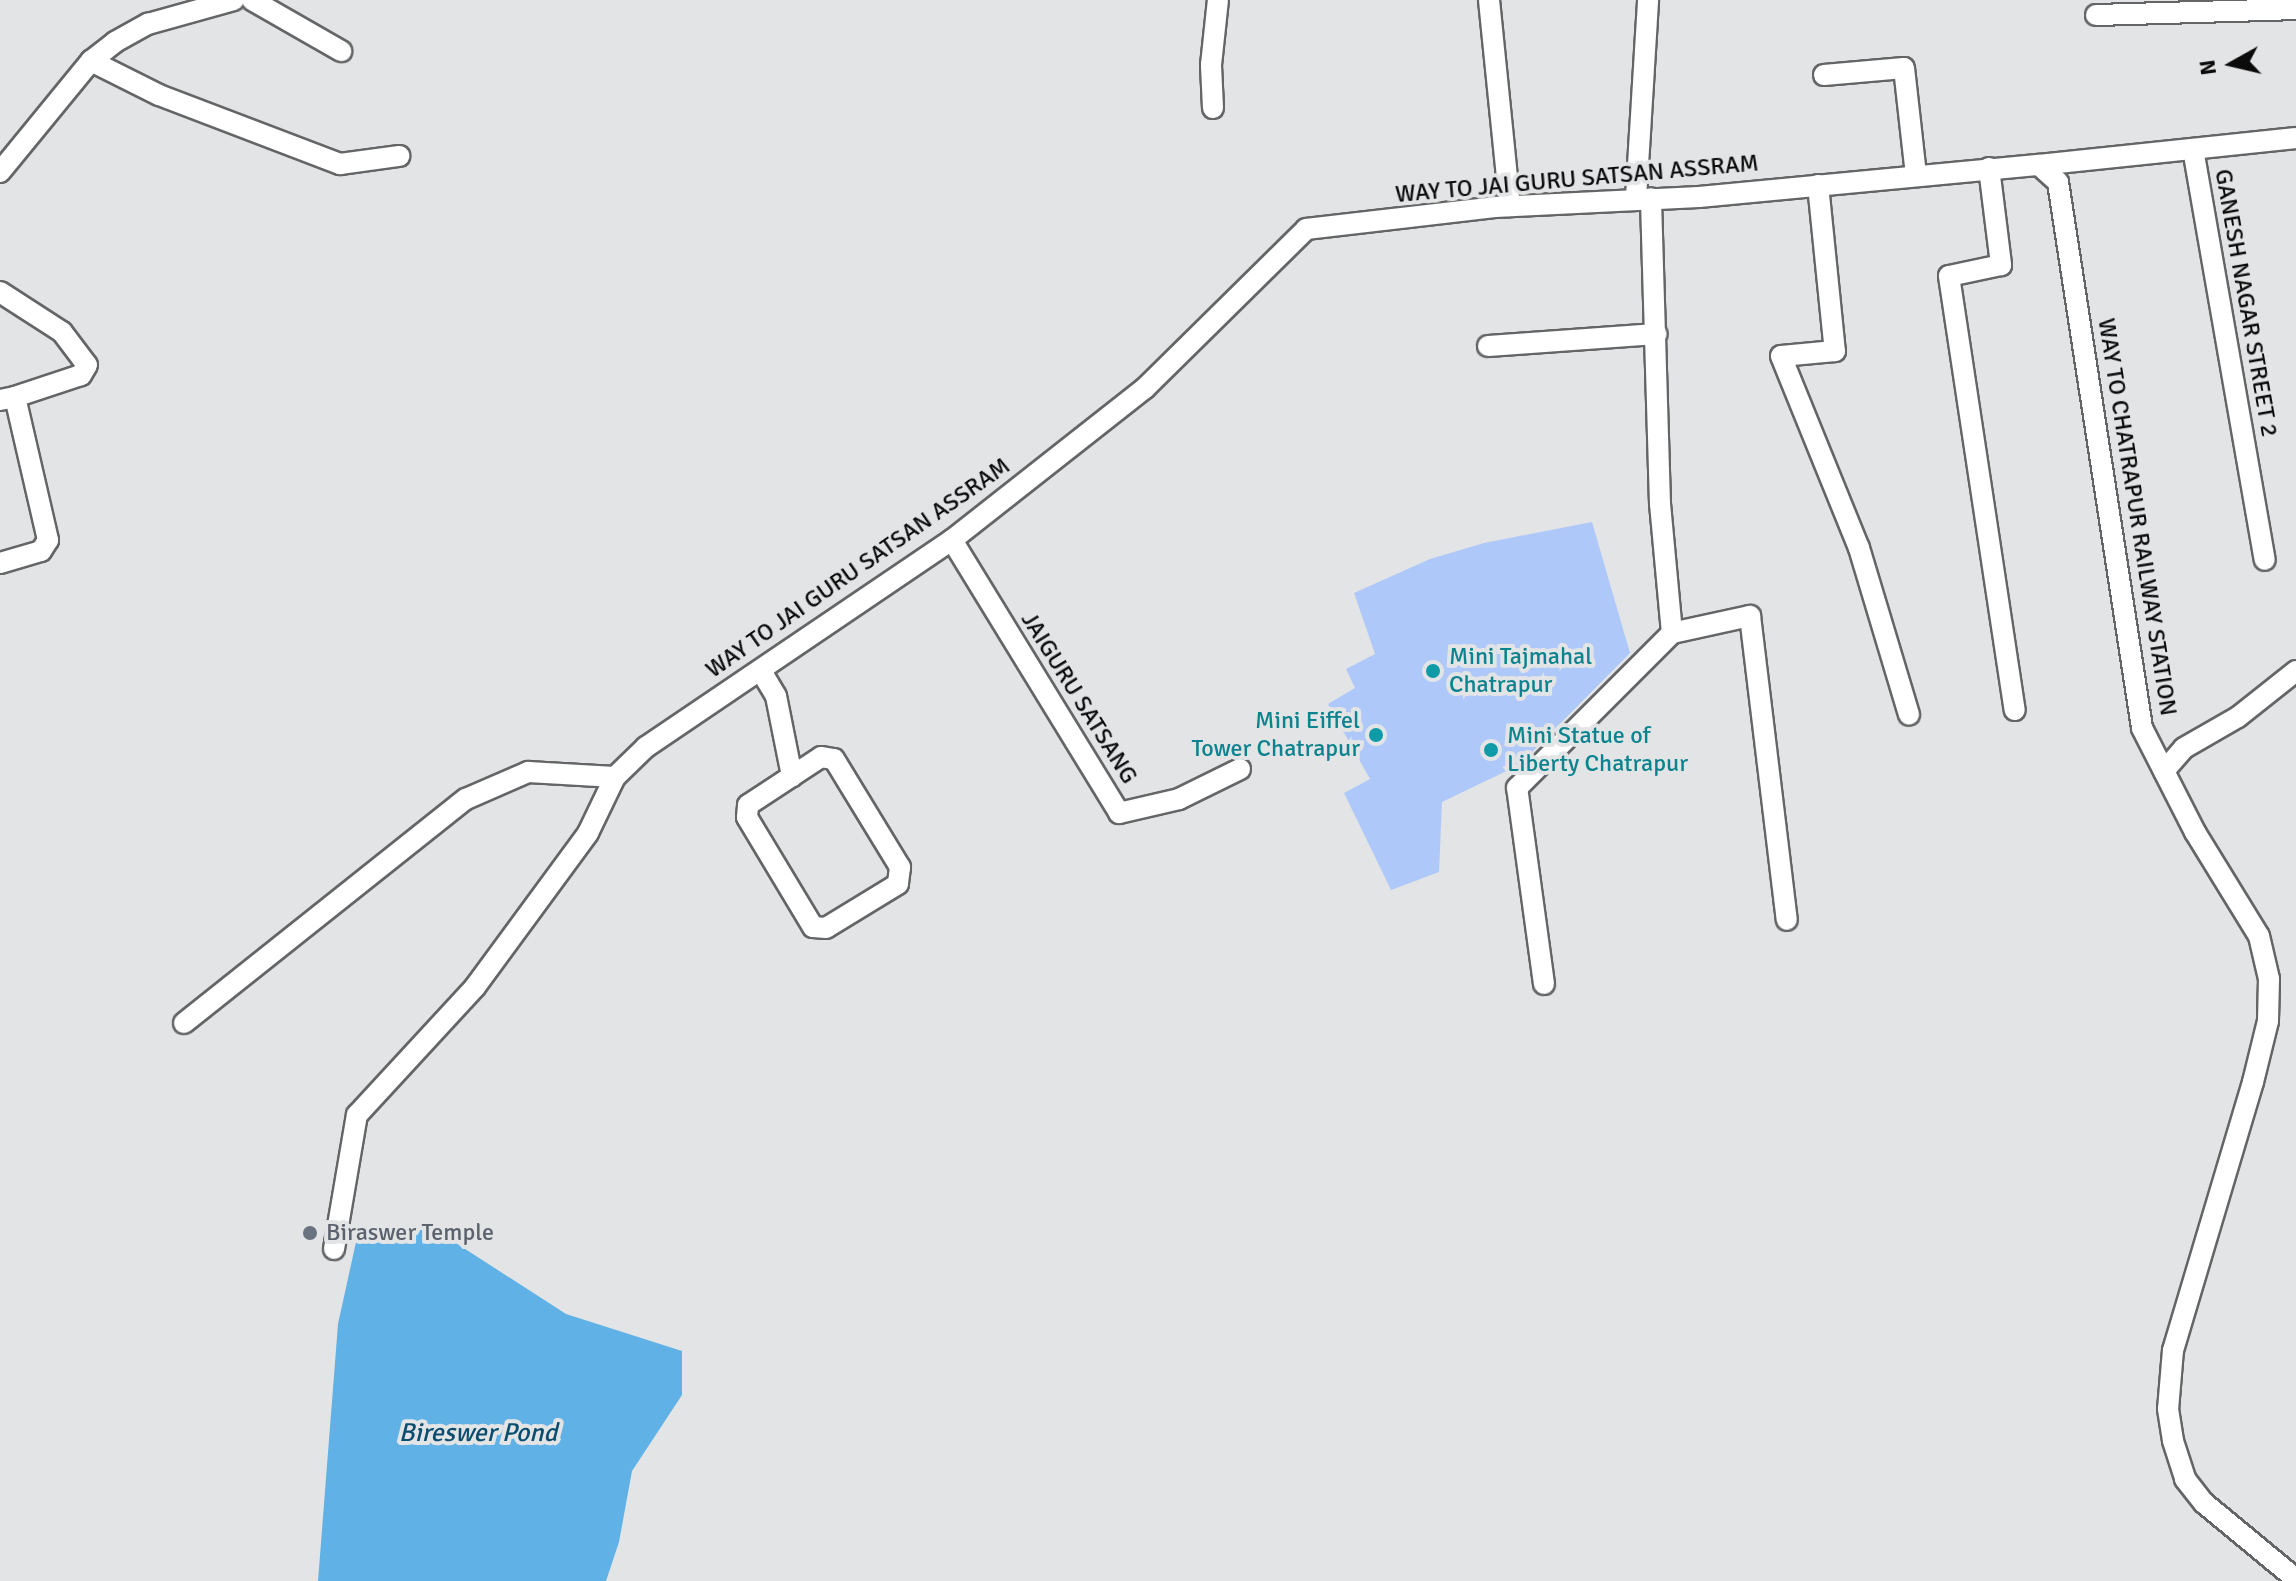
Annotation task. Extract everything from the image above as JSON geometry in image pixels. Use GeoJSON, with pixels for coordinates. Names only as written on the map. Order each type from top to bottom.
{"type":"FeatureCollection","features":[{"type":"Feature","properties":{"kind":"street"},"geometry":{"type":"LineString","coordinates":[[0,172],[91,61],[148,24],[234,0]]}},
{"type":"Feature","properties":{"kind":"street"},"geometry":{"type":"LineString","coordinates":[[252,0],[341,51]]}},
{"type":"Feature","properties":{"kind":"street"},"geometry":{"type":"LineString","coordinates":[[1213,108],[1211,65],[1218,0]]}},
{"type":"Feature","properties":{"kind":"street"},"geometry":{"type":"LineString","coordinates":[[1489,0],[1510,206]]}},
{"type":"Feature","properties":{"kind":"street"},"geometry":{"type":"LineString","coordinates":[[1648,0],[1644,198],[1657,334],[1660,504],[1672,633]]}},
{"type":"Feature","properties":{"kind":"street"},"geometry":{"type":"LineString","coordinates":[[2096,15],[2152,7],[2296,9]]}},
{"type":"Feature","properties":{"kind":"street"},"geometry":{"type":"LineString","coordinates":[[91,61],[159,95],[340,164],[399,156]]}},
{"type":"Feature","properties":{"kind":"street"},"geometry":{"type":"LineString","coordinates":[[1824,75],[1904,68],[1916,175]]}},
{"type":"Feature","properties":{"kind":"street","name":"WAY TO JAI GURU SATSAN ASSRAM"},"geometry":{"type":"LineString","coordinates":[[615,777],[646,747],[952,540],[1145,388],[1306,229],[1510,206],[1818,185],[2296,138]]}},
{"type":"Feature","properties":{"kind":"street","name":"GANESH NAGAR STREET 2"},"geometry":{"type":"LineString","coordinates":[[2193,149],[2265,560]]}},
{"type":"Feature","properties":{"kind":"street","name":"WAY TO CHATRAPUR RAILWAY STATION"},"geometry":{"type":"LineString","coordinates":[[2039,165],[2058,182],[2096,403],[2135,699],[2142,728],[2259,936],[2269,979],[2268,1021],[2253,1082],[2173,1350],[2171,1430],[2185,1479],[2204,1503],[2296,1579]]}},
{"type":"Feature","properties":{"kind":"street"},"geometry":{"type":"LineString","coordinates":[[1989,168],[2001,265],[1949,276],[2015,710]]}},
{"type":"Feature","properties":{"kind":"street"},"geometry":{"type":"LineString","coordinates":[[1818,185],[1835,351],[1781,356],[1859,548],[1909,715]]}},
{"type":"Feature","properties":{"kind":"street"},"geometry":{"type":"LineString","coordinates":[[0,292],[62,332],[87,365],[81,375],[7,398],[48,540],[41,551],[0,563]]}},
{"type":"Feature","properties":{"kind":"street"},"geometry":{"type":"LineString","coordinates":[[1488,346],[1657,334]]}},
{"type":"Feature","properties":{"kind":"street","name":"JAIGURU SATSANG"},"geometry":{"type":"LineString","coordinates":[[952,540],[1119,813],[1179,799],[1240,769]]}},
{"type":"Feature","properties":{"kind":"street"},"geometry":{"type":"LineString","coordinates":[[1544,984],[1517,788],[1672,633],[1750,616],[1787,920]]}},
{"type":"Feature","properties":{"kind":"street"},"geometry":{"type":"LineString","coordinates":[[761,671],[776,696],[792,776]]}},
{"type":"Feature","properties":{"kind":"street"},"geometry":{"type":"LineString","coordinates":[[2164,771],[2184,748],[2238,717],[2296,671]]}},
{"type":"Feature","properties":{"kind":"street"},"geometry":{"type":"LineString","coordinates":[[821,757],[834,759],[900,867],[898,884],[826,928],[813,927],[747,817],[748,805],[792,776],[821,757]]}},
{"type":"Feature","properties":{"kind":"street"},"geometry":{"type":"LineString","coordinates":[[184,1023],[466,799],[528,772],[615,777],[588,833],[475,987],[357,1115],[334,1249]]}},
{"type":"Feature","properties":{"kind":"shaded area"},"geometry":{"type":"Polygon","coordinates":[[[1592,522],[1630,653],[1519,765],[1442,802],[1439,872],[1391,890],[1344,793],[1370,779],[1328,704],[1355,688],[1346,669],[1375,654],[1354,593],[1430,559],[1484,543],[1592,522]]]}},
{"type":"Feature","properties":{"kind":"water","name":"Bireswer Pond"},"geometry":{"type":"Polygon","coordinates":[[[384,1227],[431,1227],[566,1314],[682,1351],[682,1395],[632,1471],[619,1542],[606,1581],[318,1581],[338,1324],[356,1242],[384,1227]]]}},
{"type":"Feature","properties":{"kind":"place","name":"Mini Tajmahal Chatrapur"},"geometry":{"type":"Point","coordinates":[1433,671]}},
{"type":"Feature","properties":{"kind":"place","name":"Mini Eiffel Tower Chatrapur"},"geometry":{"type":"Point","coordinates":[1376,735]}},
{"type":"Feature","properties":{"kind":"place","name":"Mini Statue of Liberty Chatrapur"},"geometry":{"type":"Point","coordinates":[1491,750]}},
{"type":"Feature","properties":{"kind":"place","name":"Biraswer Temple"},"geometry":{"type":"Point","coordinates":[310,1233]}}]}
